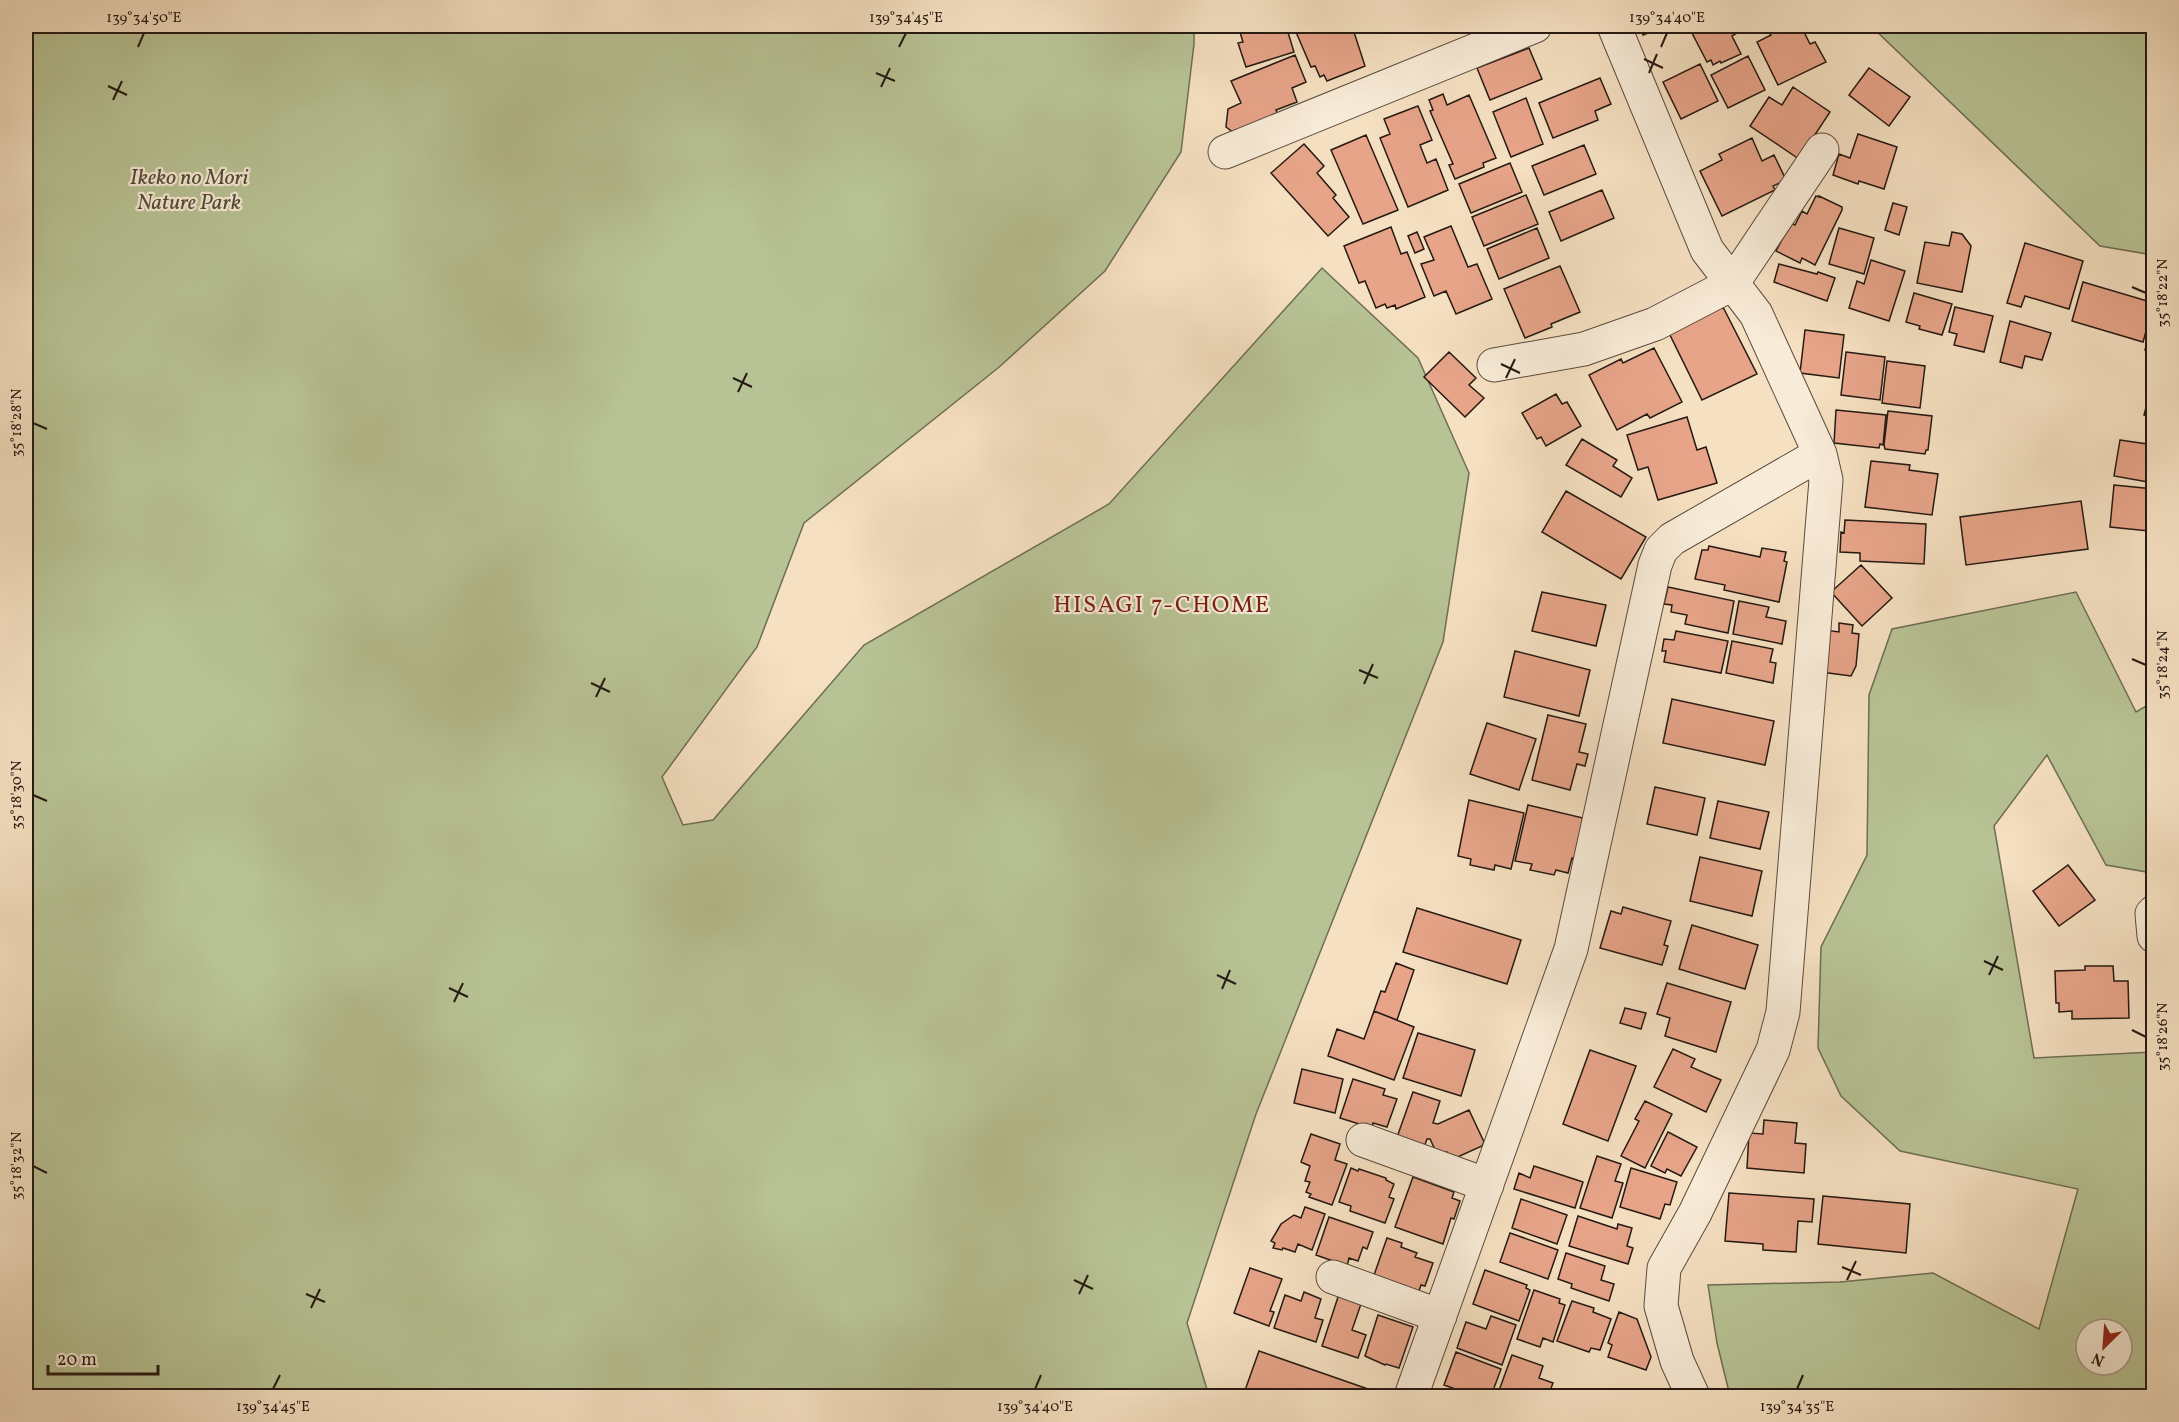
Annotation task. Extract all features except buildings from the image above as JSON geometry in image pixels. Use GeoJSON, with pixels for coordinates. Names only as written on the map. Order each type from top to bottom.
{"type":"FeatureCollection","features":[{"type":"Feature","properties":{"kind":"street"},"geometry":{"type":"LineString","coordinates":[[1225,152],[1535,26]]}},
{"type":"Feature","properties":{"kind":"street"},"geometry":{"type":"LineString","coordinates":[[1614,26],[1707,250],[1756,314],[1820,454],[1826,480],[1783,1012],[1773,1050],[1695,1213],[1664,1268],[1661,1306],[1677,1361],[1693,1396]]}},
{"type":"Feature","properties":{"kind":"street"},"geometry":{"type":"LineString","coordinates":[[1494,365],[1584,349],[1655,324],[1732,284],[1822,150]]}},
{"type":"Feature","properties":{"kind":"street"},"geometry":{"type":"LineString","coordinates":[[1411,1396],[1571,949],[1655,565],[1661,550],[1672,538],[1820,454]]}},
{"type":"Feature","properties":{"kind":"street"},"geometry":{"type":"LineString","coordinates":[[2154,912],[2152,914],[2154,936]]}},
{"type":"Feature","properties":{"kind":"street"},"geometry":{"type":"LineString","coordinates":[[1363,1140],[1487,1185]]}},
{"type":"Feature","properties":{"kind":"street"},"geometry":{"type":"LineString","coordinates":[[1333,1277],[1440,1316]]}},
{"type":"Feature","properties":{"kind":"green space","name":"Ikeko no Mori Nature Park"},"geometry":{"type":"Polygon","coordinates":[[[26,26],[1194,26],[1194,44],[1181,152],[1105,271],[998,368],[804,523],[757,647],[662,777],[683,825],[713,820],[864,645],[1109,504],[1322,268],[1418,358],[1469,473],[1443,642],[1256,1114],[1187,1323],[1209,1396],[26,1396],[26,26]]]}},
{"type":"Feature","properties":{"kind":"green space"},"geometry":{"type":"Polygon","coordinates":[[[1871,26],[2153,26],[2153,255],[2100,246],[1871,26]]]}},
{"type":"Feature","properties":{"kind":"green space"},"geometry":{"type":"Polygon","coordinates":[[[2076,592],[2136,712],[2153,702],[2153,873],[2106,865],[2047,755],[1994,826],[2034,1058],[2153,1052],[2153,1389],[2149,1396],[1829,1396],[1802,1392],[1802,1396],[1730,1396],[1717,1343],[1708,1285],[1840,1282],[1933,1273],[2039,1329],[2078,1189],[1900,1151],[1841,1096],[1818,1048],[1821,947],[1867,855],[1869,695],[1892,629],[2076,592]]]}},
{"type":"Feature","properties":{"kind":"district","name":"HISAGI 7-CHOME"},"geometry":{"type":"Point","coordinates":[1162,606]}}]}
